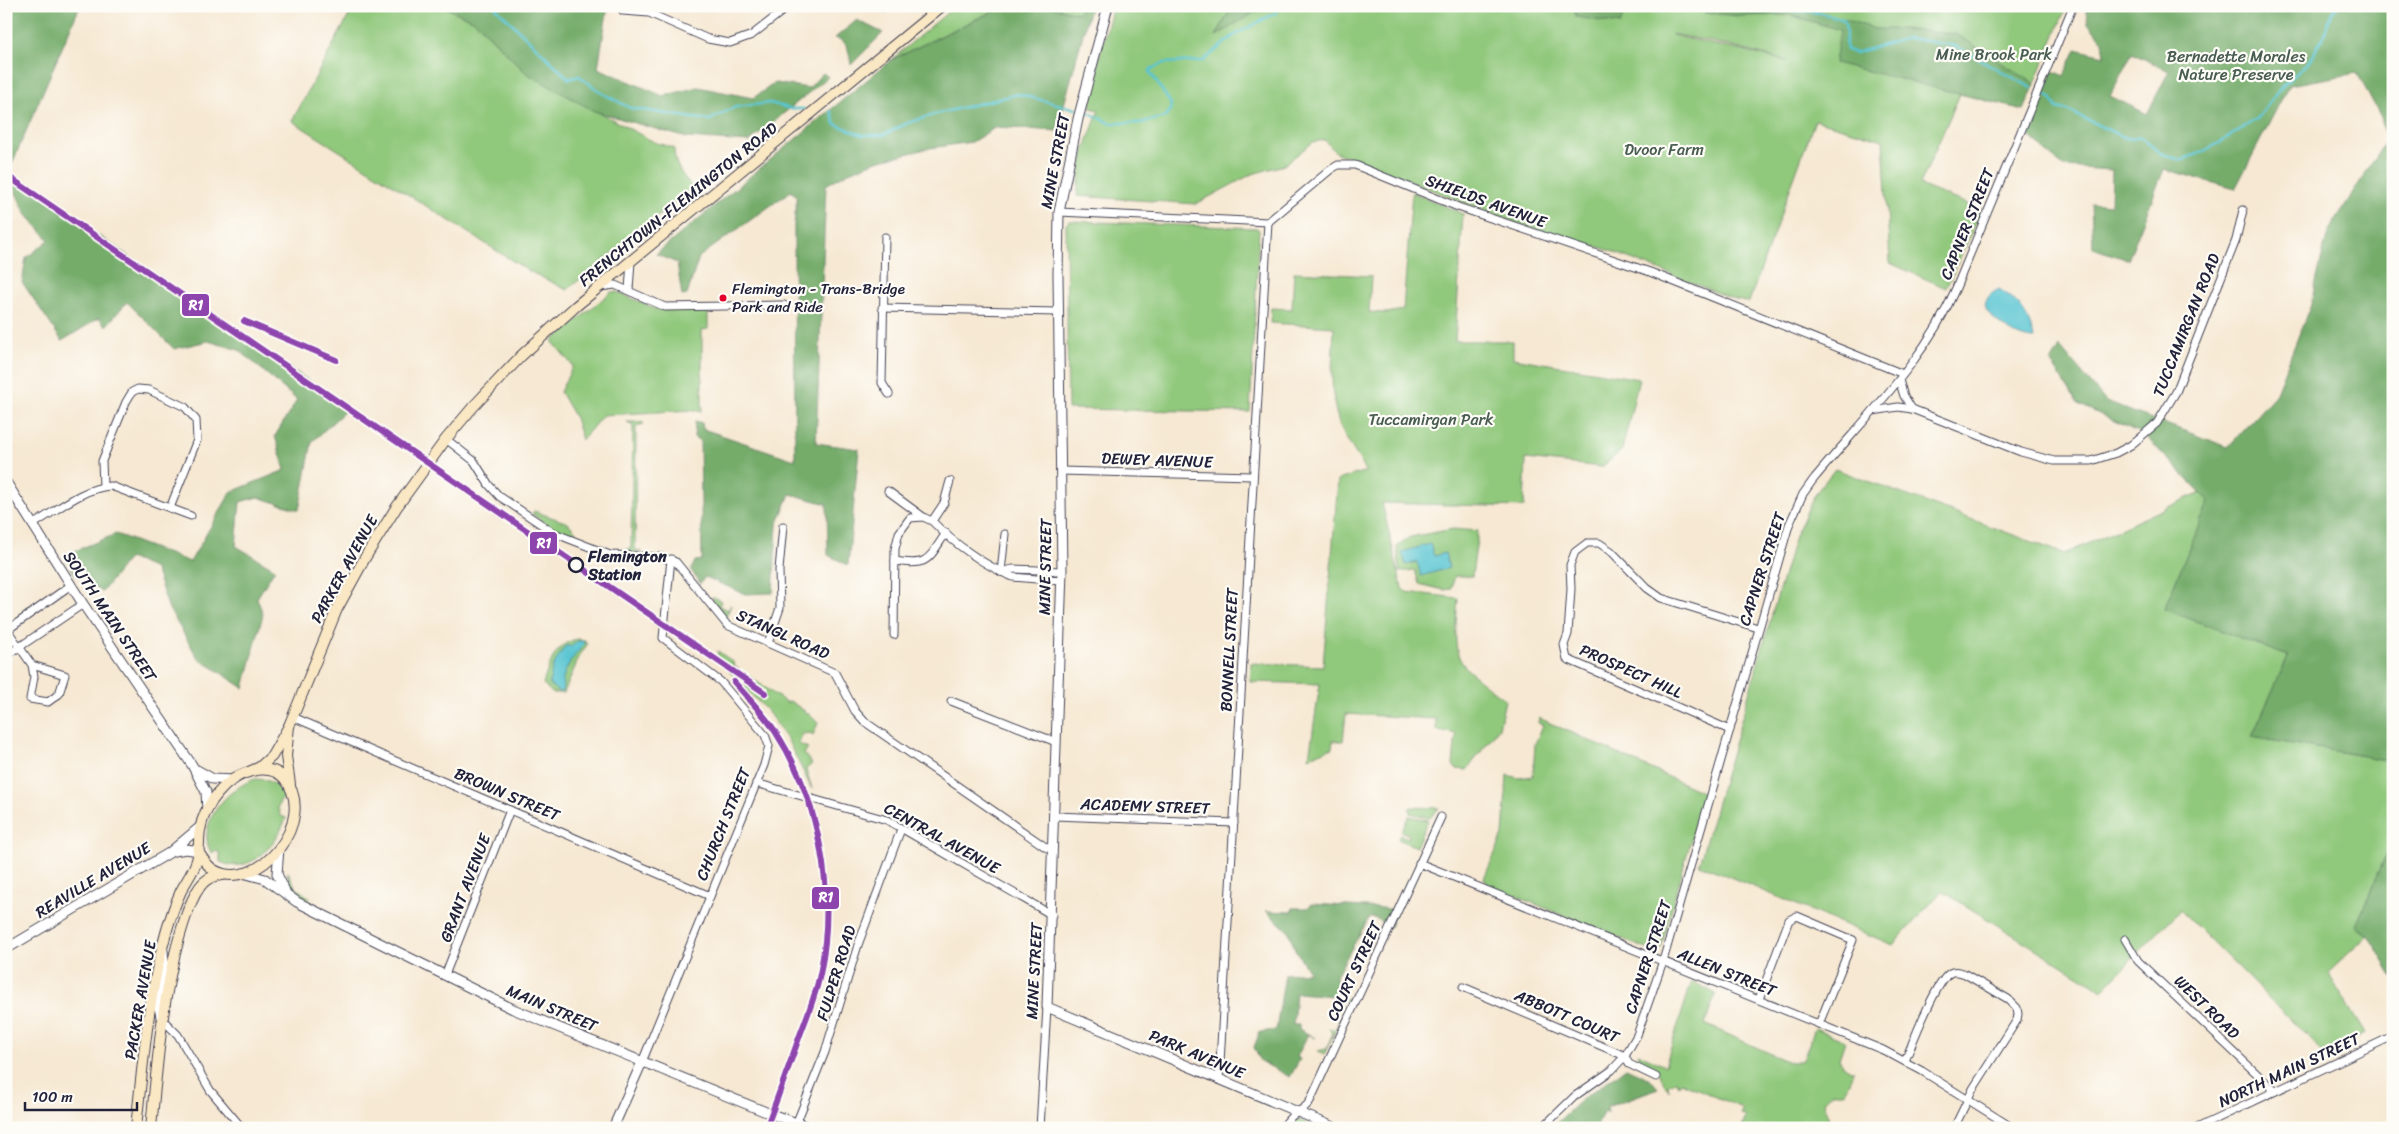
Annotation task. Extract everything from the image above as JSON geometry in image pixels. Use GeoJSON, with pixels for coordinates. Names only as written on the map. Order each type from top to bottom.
{"type":"FeatureCollection","features":[{"type":"Feature","properties":{"kind":"main road","name":"FRENCHTOWN-FLEMINGTON ROAD"},"geometry":{"type":"LineString","coordinates":[[446,439],[507,370],[598,288],[900,43],[942,6]]}},
{"type":"Feature","properties":{"kind":"main road","name":"PARKER AVENUE"},"geometry":{"type":"LineString","coordinates":[[251,771],[272,756],[291,722],[330,625],[352,581],[396,508],[446,439]]}},
{"type":"Feature","properties":{"kind":"main road","name":"PARKER AVENUE"},"geometry":{"type":"LineString","coordinates":[[291,722],[287,765],[292,790]]}},
{"type":"Feature","properties":{"kind":"main road"},"geometry":{"type":"LineString","coordinates":[[263,769],[278,774],[292,790],[296,806],[294,820],[279,848],[259,867],[242,873],[227,874],[210,867],[199,852],[200,827],[218,793],[234,780],[251,771],[263,769]]}},
{"type":"Feature","properties":{"kind":"main road","name":"PACKER AVENUE"},"geometry":{"type":"LineString","coordinates":[[136,1128],[152,998],[164,942],[176,902],[197,863],[199,852]]}},
{"type":"Feature","properties":{"kind":"main road","name":"PACKER AVENUE"},"geometry":{"type":"LineString","coordinates":[[151,1128],[164,1021],[174,961],[192,901],[203,882],[214,876],[227,874]]}},
{"type":"Feature","properties":{"kind":"street"},"geometry":{"type":"LineString","coordinates":[[623,11],[649,13],[708,39],[730,43],[752,35],[789,6]]}},
{"type":"Feature","properties":{"kind":"street","name":"CAPNER STREET"},"geometry":{"type":"LineString","coordinates":[[1542,1128],[1575,1096],[1612,1070],[1624,1056],[1637,1035],[1663,961],[1783,542],[1800,500],[1818,474],[1873,411],[1928,342],[1948,306],[2073,6]]}},
{"type":"Feature","properties":{"kind":"street","name":"MINE STREET"},"geometry":{"type":"LineString","coordinates":[[1040,1128],[1052,915],[1062,570],[1058,312],[1059,212],[1078,119],[1105,8]]}},
{"type":"Feature","properties":{"kind":"street","name":"SHIELDS AVENUE"},"geometry":{"type":"LineString","coordinates":[[1268,222],[1330,170],[1338,165],[1355,165],[1515,228],[1650,272],[1901,377]]}},
{"type":"Feature","properties":{"kind":"street","name":"TUCCAMIRGAN ROAD"},"geometry":{"type":"LineString","coordinates":[[1873,411],[1887,407],[1912,409],[2021,452],[2054,461],[2091,461],[2116,453],[2131,445],[2157,423],[2176,392],[2236,240],[2243,210]]}},
{"type":"Feature","properties":{"kind":"street"},"geometry":{"type":"LineString","coordinates":[[1059,212],[1268,222]]}},
{"type":"Feature","properties":{"kind":"street","name":"BONNELL STREET"},"geometry":{"type":"LineString","coordinates":[[1219,1080],[1268,222]]}},
{"type":"Feature","properties":{"kind":"street"},"geometry":{"type":"LineString","coordinates":[[884,237],[882,383],[889,394]]}},
{"type":"Feature","properties":{"kind":"street"},"geometry":{"type":"LineString","coordinates":[[629,290],[631,261]]}},
{"type":"Feature","properties":{"kind":"street"},"geometry":{"type":"LineString","coordinates":[[598,288],[616,285],[629,290],[637,297],[665,307],[784,305]]}},
{"type":"Feature","properties":{"kind":"street"},"geometry":{"type":"LineString","coordinates":[[882,308],[1058,312]]}},
{"type":"Feature","properties":{"kind":"street"},"geometry":{"type":"LineString","coordinates":[[1901,377],[1904,396],[1912,409]]}},
{"type":"Feature","properties":{"kind":"street"},"geometry":{"type":"LineString","coordinates":[[103,486],[100,472],[102,461],[126,402],[132,392],[138,389],[149,390],[185,407],[196,420],[196,440],[170,508]]}},
{"type":"Feature","properties":{"kind":"street"},"geometry":{"type":"LineString","coordinates":[[446,439],[474,461],[491,488],[499,496],[554,533],[610,555],[670,559]]}},
{"type":"Feature","properties":{"kind":"street","name":"DEWEY AVENUE"},"geometry":{"type":"LineString","coordinates":[[1060,471],[1252,476]]}},
{"type":"Feature","properties":{"kind":"street"},"geometry":{"type":"LineString","coordinates":[[932,521],[944,503],[950,480]]}},
{"type":"Feature","properties":{"kind":"street","name":"SOUTH MAIN STREET"},"geometry":{"type":"LineString","coordinates":[[6,482],[83,604],[192,765],[206,792],[207,811]]}},
{"type":"Feature","properties":{"kind":"street"},"geometry":{"type":"LineString","coordinates":[[32,525],[103,486],[120,488],[191,516]]}},
{"type":"Feature","properties":{"kind":"street"},"geometry":{"type":"LineString","coordinates":[[888,491],[922,516],[932,521],[980,562],[1013,578],[1061,581]]}},
{"type":"Feature","properties":{"kind":"street"},"geometry":{"type":"LineString","coordinates":[[894,635],[897,540],[902,528],[910,518],[922,516]]}},
{"type":"Feature","properties":{"kind":"street"},"geometry":{"type":"LineString","coordinates":[[768,643],[780,608],[779,570],[783,526]]}},
{"type":"Feature","properties":{"kind":"street"},"geometry":{"type":"LineString","coordinates":[[895,561],[919,564],[926,560],[946,533]]}},
{"type":"Feature","properties":{"kind":"street"},"geometry":{"type":"LineString","coordinates":[[1001,572],[1005,534]]}},
{"type":"Feature","properties":{"kind":"street","name":"PROSPECT HILL"},"geometry":{"type":"LineString","coordinates":[[1730,730],[1567,659],[1564,645],[1568,634],[1571,588],[1570,565],[1575,552],[1587,543],[1599,543],[1611,551],[1647,588],[1661,598],[1758,628]]}},
{"type":"Feature","properties":{"kind":"street","name":"STANGL ROAD"},"geometry":{"type":"LineString","coordinates":[[670,559],[681,566],[727,625],[835,673],[855,711],[865,722],[1047,848],[1053,848]]}},
{"type":"Feature","properties":{"kind":"street","name":"CHURCH STREET"},"geometry":{"type":"LineString","coordinates":[[614,1128],[768,750],[765,735],[721,682],[663,638],[670,559]]}},
{"type":"Feature","properties":{"kind":"street"},"geometry":{"type":"LineString","coordinates":[[1001,572],[1013,569],[1062,570]]}},
{"type":"Feature","properties":{"kind":"street"},"geometry":{"type":"LineString","coordinates":[[32,666],[65,675],[59,694],[48,702],[30,699],[34,677],[32,666],[7,630],[71,585]]}},
{"type":"Feature","properties":{"kind":"street"},"geometry":{"type":"LineString","coordinates":[[6,656],[83,604]]}},
{"type":"Feature","properties":{"kind":"street"},"geometry":{"type":"LineString","coordinates":[[951,701],[1056,742]]}},
{"type":"Feature","properties":{"kind":"street","name":"BROWN STREET"},"geometry":{"type":"LineString","coordinates":[[291,722],[510,810],[710,896]]}},
{"type":"Feature","properties":{"kind":"street","name":"SOUTH MAIN STREET"},"geometry":{"type":"LineString","coordinates":[[192,765],[213,779],[234,780]]}},
{"type":"Feature","properties":{"kind":"street","name":"CENTRAL AVENUE"},"geometry":{"type":"LineString","coordinates":[[756,783],[881,818],[1052,915]]}},
{"type":"Feature","properties":{"kind":"street","name":"GRANT AVENUE"},"geometry":{"type":"LineString","coordinates":[[445,975],[510,810]]}},
{"type":"Feature","properties":{"kind":"street","name":"ACADEMY STREET"},"geometry":{"type":"LineString","coordinates":[[1055,816],[1234,823]]}},
{"type":"Feature","properties":{"kind":"street","name":"COURT STREET"},"geometry":{"type":"LineString","coordinates":[[1283,1128],[1297,1111],[1306,1108],[1310,1101],[1441,817]]}},
{"type":"Feature","properties":{"kind":"street","name":"REAVILLE AVENUE"},"geometry":{"type":"LineString","coordinates":[[6,949],[169,853],[200,827]]}},
{"type":"Feature","properties":{"kind":"street","name":"FULPER ROAD"},"geometry":{"type":"LineString","coordinates":[[796,1124],[825,1052],[858,945],[901,829]]}},
{"type":"Feature","properties":{"kind":"street"},"geometry":{"type":"LineString","coordinates":[[279,848],[277,874],[290,897]]}},
{"type":"Feature","properties":{"kind":"street","name":"REAVILLE AVENUE"},"geometry":{"type":"LineString","coordinates":[[169,853],[186,849],[199,852]]}},
{"type":"Feature","properties":{"kind":"street","name":"ALLEN STREET"},"geometry":{"type":"LineString","coordinates":[[1419,863],[1759,999],[1905,1061],[2014,1128]]}},
{"type":"Feature","properties":{"kind":"street","name":"MAIN STREET"},"geometry":{"type":"LineString","coordinates":[[242,873],[265,879],[290,897],[513,1009],[796,1124],[811,1128]]}},
{"type":"Feature","properties":{"kind":"street"},"geometry":{"type":"LineString","coordinates":[[1759,999],[1789,920],[1797,916],[1853,940],[1819,1024]]}},
{"type":"Feature","properties":{"kind":"street","name":"WEST ROAD"},"geometry":{"type":"LineString","coordinates":[[2125,939],[2138,961],[2275,1091]]}},
{"type":"Feature","properties":{"kind":"street"},"geometry":{"type":"LineString","coordinates":[[164,942],[165,968],[158,1007],[160,1018],[178,1034],[210,1090],[242,1128]]}},
{"type":"Feature","properties":{"kind":"street"},"geometry":{"type":"LineString","coordinates":[[1905,1061],[1938,987],[1948,974],[1958,972],[2008,999],[2017,1008],[2017,1020],[1968,1099],[1954,1128]]}},
{"type":"Feature","properties":{"kind":"street","name":"ABBOTT COURT"},"geometry":{"type":"LineString","coordinates":[[1463,987],[1624,1056],[1629,1064],[1656,1077]]}},
{"type":"Feature","properties":{"kind":"street","name":"PARK AVENUE"},"geometry":{"type":"LineString","coordinates":[[1047,1007],[1336,1128]]}},
{"type":"Feature","properties":{"kind":"street","name":"NORTH MAIN STREET"},"geometry":{"type":"LineString","coordinates":[[2197,1128],[2393,1036]]}},
{"type":"Feature","properties":{"kind":"green space"},"geometry":{"type":"Polygon","coordinates":[[[6,6],[80,6],[8,173],[348,408],[312,442],[299,510],[258,497],[240,502],[236,546],[275,569],[257,598],[263,614],[244,688],[198,658],[169,609],[155,569],[129,558],[102,592],[75,575],[65,555],[116,534],[190,562],[231,492],[285,470],[275,436],[297,400],[239,350],[208,341],[174,349],[127,302],[106,326],[99,318],[62,341],[22,282],[26,258],[49,240],[26,214],[6,172],[6,6]]]}},
{"type":"Feature","properties":{"kind":"green space"},"geometry":{"type":"Polygon","coordinates":[[[354,6],[442,6],[475,21],[526,73],[654,142],[674,148],[675,160],[679,170],[693,188],[567,290],[527,270],[292,121],[354,6]]]}},
{"type":"Feature","properties":{"kind":"green space"},"geometry":{"type":"Polygon","coordinates":[[[442,6],[608,6],[598,68],[663,96],[698,87],[753,98],[775,83],[809,88],[823,73],[828,77],[749,142],[687,138],[594,111],[526,73],[475,21],[442,6]]]}},
{"type":"Feature","properties":{"kind":"green space"},"geometry":{"type":"Polygon","coordinates":[[[955,6],[1032,6],[1001,7],[891,60],[955,6]]]}},
{"type":"Feature","properties":{"kind":"green space"},"geometry":{"type":"Polygon","coordinates":[[[1047,6],[1082,6],[1078,13],[1047,6]]]}},
{"type":"Feature","properties":{"kind":"green space"},"geometry":{"type":"Polygon","coordinates":[[[1047,6],[1078,13],[1082,6],[1090,8],[1057,131],[996,127],[972,142],[930,148],[877,161],[849,172],[826,185],[816,443],[859,449],[848,565],[828,555],[827,504],[790,494],[777,525],[773,593],[745,594],[705,577],[700,584],[691,570],[695,561],[702,560],[700,441],[694,437],[695,421],[702,423],[703,429],[795,460],[794,224],[797,196],[791,191],[699,257],[687,295],[682,296],[677,263],[656,254],[891,60],[1002,7],[1047,6]]]}},
{"type":"Feature","properties":{"kind":"green space","name":"Dvoor Farm"},"geometry":{"type":"Polygon","coordinates":[[[1113,6],[2062,6],[2066,8],[2024,110],[1960,94],[1920,185],[1982,210],[1946,288],[1890,263],[1883,140],[1815,120],[1749,302],[1735,300],[1611,251],[1514,222],[1335,152],[1325,140],[1313,142],[1284,165],[1252,174],[1196,204],[1077,196],[1083,153],[1099,110],[1090,108],[1101,50],[1113,6]],[[1672,34],[1787,61],[1713,42],[1672,34]]]}},
{"type":"Feature","properties":{"kind":"green space"},"geometry":{"type":"Polygon","coordinates":[[[1232,6],[1265,6],[1216,36],[1232,6]]]}},
{"type":"Feature","properties":{"kind":"green space"},"geometry":{"type":"Polygon","coordinates":[[[1574,6],[1635,6],[1625,10],[1620,24],[1576,17],[1574,6]]]}},
{"type":"Feature","properties":{"kind":"green space"},"geometry":{"type":"Polygon","coordinates":[[[1668,6],[1802,6],[1876,29],[1901,29],[1956,34],[2035,84],[2024,110],[1835,63],[1840,30],[1790,15],[1740,16],[1705,13],[1693,8],[1668,6]]]}},
{"type":"Feature","properties":{"kind":"green space","name":"Bernadette Morales Nature Preserve"},"geometry":{"type":"Polygon","coordinates":[[[2085,6],[2393,6],[2393,761],[2252,737],[2288,656],[2164,609],[2209,501],[2144,435],[2078,404],[2051,362],[2060,347],[2106,402],[2228,447],[2275,395],[2310,307],[2328,232],[2386,141],[2381,117],[2357,73],[2289,85],[2235,189],[2164,169],[2128,260],[2093,248],[2091,203],[2111,205],[2112,170],[2063,167],[2026,133],[2053,71],[2064,76],[2076,49],[2104,56],[2102,41],[2088,23],[2085,6]],[[2132,53],[2110,96],[2147,114],[2169,71],[2132,53]]]}},
{"type":"Feature","properties":{"kind":"green space"},"geometry":{"type":"Polygon","coordinates":[[[857,20],[883,33],[851,65],[846,45],[835,38],[857,20]]]}},
{"type":"Feature","properties":{"kind":"green space","name":"Tuccamirgan Park"},"geometry":{"type":"Polygon","coordinates":[[[1412,192],[1463,214],[1455,341],[1513,341],[1513,358],[1639,379],[1622,450],[1602,467],[1526,459],[1524,507],[1382,503],[1402,588],[1406,592],[1458,598],[1456,636],[1459,657],[1473,675],[1505,700],[1499,728],[1467,770],[1456,769],[1453,765],[1456,734],[1436,730],[1436,719],[1346,714],[1343,741],[1333,741],[1332,748],[1309,757],[1320,684],[1250,682],[1251,663],[1323,666],[1338,480],[1366,471],[1344,434],[1335,408],[1332,381],[1334,327],[1270,323],[1271,308],[1292,309],[1294,272],[1371,276],[1369,312],[1387,313],[1403,310],[1412,192]]]}},
{"type":"Feature","properties":{"kind":"green space"},"geometry":{"type":"Polygon","coordinates":[[[1070,221],[1257,228],[1259,230],[1250,412],[1068,409],[1066,224],[1070,221]]]}},
{"type":"Feature","properties":{"kind":"green space"},"geometry":{"type":"Polygon","coordinates":[[[611,292],[617,292],[656,309],[703,310],[708,313],[708,329],[702,330],[702,409],[701,412],[694,410],[603,415],[582,440],[575,418],[560,392],[573,366],[552,341],[611,292]]]}},
{"type":"Feature","properties":{"kind":"green space"},"geometry":{"type":"Polygon","coordinates":[[[627,422],[642,422],[644,424],[636,426],[635,550],[641,551],[640,553],[626,552],[625,550],[631,548],[633,425],[627,422]]]}},
{"type":"Feature","properties":{"kind":"green space"},"geometry":{"type":"Polygon","coordinates":[[[1835,469],[2065,554],[2201,492],[2209,501],[2164,609],[2288,656],[2252,737],[2393,761],[2393,838],[2356,926],[2368,935],[2328,973],[2365,1034],[2326,1055],[2180,910],[2102,990],[1942,891],[1893,945],[1699,864],[1795,536],[1815,494],[1835,469]]]}},
{"type":"Feature","properties":{"kind":"green space"},"geometry":{"type":"Polygon","coordinates":[[[534,511],[568,523],[576,532],[571,536],[556,530],[532,514],[534,511]]]}},
{"type":"Feature","properties":{"kind":"green space"},"geometry":{"type":"Polygon","coordinates":[[[1453,529],[1478,531],[1472,576],[1455,576],[1451,589],[1444,590],[1419,584],[1415,570],[1400,572],[1397,547],[1410,537],[1453,529]]]}},
{"type":"Feature","properties":{"kind":"green space"},"geometry":{"type":"Polygon","coordinates":[[[713,597],[721,601],[719,606],[728,610],[731,605],[726,617],[712,600],[713,597]]]}},
{"type":"Feature","properties":{"kind":"green space"},"geometry":{"type":"Polygon","coordinates":[[[577,639],[585,640],[587,645],[580,655],[564,693],[552,693],[543,684],[551,662],[563,645],[577,639]]]}},
{"type":"Feature","properties":{"kind":"green space"},"geometry":{"type":"Polygon","coordinates":[[[718,651],[733,662],[734,666],[787,703],[790,701],[809,714],[818,723],[813,735],[810,733],[802,734],[799,744],[808,748],[804,754],[812,764],[806,769],[812,789],[787,739],[768,712],[717,658],[718,651]]]}},
{"type":"Feature","properties":{"kind":"green space"},"geometry":{"type":"Polygon","coordinates":[[[1539,718],[1704,793],[1661,948],[1654,952],[1488,885],[1484,878],[1503,835],[1507,775],[1519,778],[1533,776],[1535,744],[1543,725],[1538,723],[1539,718]]]}},
{"type":"Feature","properties":{"kind":"green space"},"geometry":{"type":"Polygon","coordinates":[[[255,779],[270,782],[283,793],[285,798],[280,801],[278,808],[281,816],[286,818],[282,828],[269,847],[252,861],[242,865],[220,862],[220,853],[215,851],[211,853],[207,842],[207,830],[211,819],[225,798],[234,790],[255,779]]]}},
{"type":"Feature","properties":{"kind":"green space"},"geometry":{"type":"Polygon","coordinates":[[[1411,807],[1439,808],[1430,818],[1410,813],[1409,809],[1411,807]]]}},
{"type":"Feature","properties":{"kind":"green space"},"geometry":{"type":"Polygon","coordinates":[[[1409,816],[1428,820],[1416,847],[1398,839],[1400,835],[1409,838],[1409,835],[1401,831],[1409,816]]]}},
{"type":"Feature","properties":{"kind":"green space"},"geometry":{"type":"Polygon","coordinates":[[[2393,838],[2393,977],[2368,935],[2356,926],[2393,838]]]}},
{"type":"Feature","properties":{"kind":"green space"},"geometry":{"type":"Polygon","coordinates":[[[288,872],[296,888],[310,898],[309,900],[300,896],[293,889],[289,881],[288,872]]]}},
{"type":"Feature","properties":{"kind":"green space"},"geometry":{"type":"Polygon","coordinates":[[[1311,904],[1396,910],[1390,927],[1375,918],[1369,918],[1336,976],[1338,992],[1334,996],[1296,993],[1293,1025],[1299,1025],[1299,1029],[1308,1034],[1297,1057],[1300,1059],[1290,1077],[1260,1061],[1254,1047],[1260,1032],[1276,1030],[1285,974],[1309,972],[1295,949],[1289,932],[1266,911],[1292,912],[1293,908],[1308,908],[1311,904]]]}},
{"type":"Feature","properties":{"kind":"green space"},"geometry":{"type":"Polygon","coordinates":[[[1692,981],[1716,994],[1705,1024],[1791,1063],[1803,1060],[1815,1028],[1845,1041],[1839,1059],[1843,1065],[1854,1071],[1844,1093],[1831,1093],[1824,1101],[1831,1128],[1741,1128],[1746,1116],[1741,1114],[1742,1108],[1681,1082],[1679,1086],[1676,1081],[1668,1084],[1669,1090],[1659,1074],[1636,1063],[1638,1053],[1665,1066],[1692,981]]]}},
{"type":"Feature","properties":{"kind":"green space"},"geometry":{"type":"Polygon","coordinates":[[[1343,998],[1350,1000],[1324,1055],[1318,1051],[1326,1049],[1333,1033],[1328,1028],[1335,1030],[1347,1002],[1343,998]]]}},
{"type":"Feature","properties":{"kind":"green space"},"geometry":{"type":"Polygon","coordinates":[[[1626,1068],[1650,1079],[1658,1088],[1607,1107],[1608,1113],[1604,1111],[1596,1128],[1551,1128],[1581,1100],[1626,1068]]]}},
{"type":"Feature","properties":{"kind":"green space"},"geometry":{"type":"Polygon","coordinates":[[[1297,1119],[1318,1128],[1291,1128],[1297,1119]]]}},
{"type":"Feature","properties":{"kind":"water"},"geometry":{"type":"Polygon","coordinates":[[[1999,289],[2018,304],[2030,323],[2034,339],[2013,333],[1985,309],[1989,297],[1999,289]]]}},
{"type":"Feature","properties":{"kind":"water"},"geometry":{"type":"Polygon","coordinates":[[[1430,544],[1434,556],[1445,553],[1449,568],[1421,576],[1417,562],[1406,565],[1402,552],[1430,544]]]}},
{"type":"Feature","properties":{"kind":"water"},"geometry":{"type":"Polygon","coordinates":[[[578,641],[583,641],[584,644],[565,671],[563,690],[560,693],[549,684],[553,666],[565,646],[572,646],[578,641]]]}},
{"type":"Feature","properties":{"kind":"waterway"},"geometry":{"type":"LineString","coordinates":[[494,6],[569,79],[579,76],[602,93],[630,108],[710,120],[735,107],[770,103],[792,109],[804,109]]}},
{"type":"Feature","properties":{"kind":"waterway"},"geometry":{"type":"LineString","coordinates":[[1088,112],[1109,123],[1140,123],[1165,117],[1170,111],[1171,104],[1150,72],[1151,69],[1164,63],[1203,61],[1233,36],[1277,12],[1278,6]]}},
{"type":"Feature","properties":{"kind":"waterway"},"geometry":{"type":"LineString","coordinates":[[1721,6],[1752,11],[1800,11],[1833,16],[1844,20],[1847,50],[1855,53],[1908,38],[1956,46],[2032,88]]}},
{"type":"Feature","properties":{"kind":"waterway"},"geometry":{"type":"LineString","coordinates":[[2043,94],[2050,97],[2057,108],[2067,110],[2125,138],[2133,139],[2138,137],[2160,153],[2180,160],[2198,154],[2221,142],[2258,118],[2282,86],[2307,64],[2323,38],[2332,12],[2337,6]]}},
{"type":"Feature","properties":{"kind":"waterway"},"geometry":{"type":"LineString","coordinates":[[831,111],[835,124],[862,135],[883,135],[908,123],[936,114],[1018,94],[1076,109]]}},
{"type":"Feature","properties":{"kind":"transit line","name":"R1"},"geometry":{"type":"LineString","coordinates":[[6,175],[765,693]]}},
{"type":"Feature","properties":{"kind":"transit line","name":"R1"},"geometry":{"type":"LineString","coordinates":[[244,321],[336,360]]}},
{"type":"Feature","properties":{"kind":"transit line","name":"R1"},"geometry":{"type":"LineString","coordinates":[[734,682],[770,724],[790,757],[813,815],[825,878],[825,939],[819,978],[809,1011],[766,1128]]}},
{"type":"Feature","properties":{"kind":"place","name":"Flemington - Trans-Bridge Park and Ride"},"geometry":{"type":"Point","coordinates":[723,298]}},
{"type":"Feature","properties":{"kind":"place","name":"Flemington Station"},"geometry":{"type":"Point","coordinates":[576,565]}},
{"type":"Feature","properties":{"kind":"park label","name":"Mine Brook Park"},"geometry":{"type":"Point","coordinates":[1994,54]}}]}
